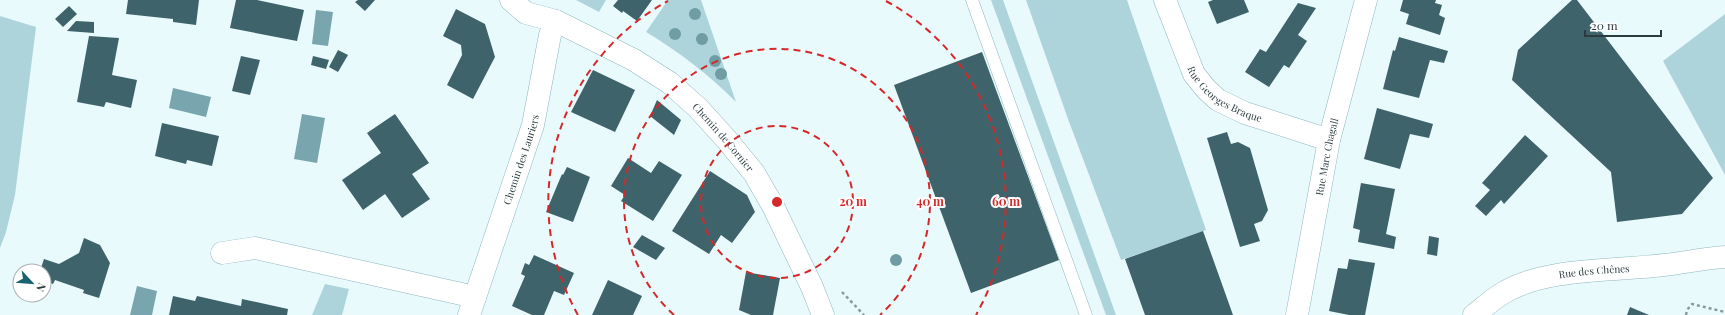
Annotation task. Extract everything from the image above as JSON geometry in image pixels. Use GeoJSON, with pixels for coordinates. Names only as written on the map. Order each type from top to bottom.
{"type":"FeatureCollection","features":[{"type":"Feature","properties":{"kind":"street","name":"Chemin de Cornier"},"geometry":{"type":"LineString","coordinates":[[511,0],[526,13],[556,20],[634,60],[670,83],[698,108],[754,173],[773,206],[812,287],[823,315]]}},
{"type":"Feature","properties":{"kind":"street","name":"Chemin de Cornier"},"geometry":{"type":"LineString","coordinates":[[538,0],[556,20]]}},
{"type":"Feature","properties":{"kind":"street","name":"Rue Georges Braque"},"geometry":{"type":"LineString","coordinates":[[1165,0],[1194,74],[1206,89],[1214,96],[1245,113],[1330,140]]}},
{"type":"Feature","properties":{"kind":"street","name":"Rue Marc Chagall"},"geometry":{"type":"LineString","coordinates":[[1297,315],[1330,140],[1366,0]]}},
{"type":"Feature","properties":{"kind":"street","name":"Chemin des Lauriers"},"geometry":{"type":"LineString","coordinates":[[222,253],[256,248],[472,306],[533,125],[550,35],[556,20]]}},
{"type":"Feature","properties":{"kind":"street","name":"Rue des Chênes"},"geometry":{"type":"LineString","coordinates":[[1474,315],[1503,293],[1531,280],[1619,268],[1664,265],[1725,257]]}},
{"type":"Feature","properties":{"kind":"lane"},"geometry":{"type":"LineString","coordinates":[[972,0],[1086,315]]}},
{"type":"Feature","properties":{"kind":"path"},"geometry":{"type":"LineString","coordinates":[[1686,315],[1692,304],[1725,312]]}},
{"type":"Feature","properties":{"kind":"shaded area"},"geometry":{"type":"Polygon","coordinates":[[[576,0],[606,0],[599,12],[576,0]]]}},
{"type":"Feature","properties":{"kind":"shaded area"},"geometry":{"type":"Polygon","coordinates":[[[668,0],[701,0],[736,102],[693,64],[646,32],[668,0]]]}},
{"type":"Feature","properties":{"kind":"shaded area"},"geometry":{"type":"Polygon","coordinates":[[[991,0],[1003,0],[1116,315],[1106,315],[991,0]]]}},
{"type":"Feature","properties":{"kind":"shaded area"},"geometry":{"type":"Polygon","coordinates":[[[1026,0],[1127,0],[1206,230],[1121,260],[1068,119],[1026,0]]]}},
{"type":"Feature","properties":{"kind":"shaded area"},"geometry":{"type":"Polygon","coordinates":[[[316,10],[333,12],[328,46],[312,44],[316,10]]]}},
{"type":"Feature","properties":{"kind":"shaded area"},"geometry":{"type":"Polygon","coordinates":[[[1725,14],[1725,175],[1663,61],[1725,14]]]}},
{"type":"Feature","properties":{"kind":"shaded area"},"geometry":{"type":"Polygon","coordinates":[[[0,16],[36,27],[15,195],[6,232],[0,248],[0,16]]]}},
{"type":"Feature","properties":{"kind":"shaded area"},"geometry":{"type":"Polygon","coordinates":[[[173,88],[211,97],[206,117],[169,108],[173,88]]]}},
{"type":"Feature","properties":{"kind":"shaded area"},"geometry":{"type":"Polygon","coordinates":[[[302,114],[325,118],[317,163],[294,159],[302,114]]]}},
{"type":"Feature","properties":{"kind":"shaded area"},"geometry":{"type":"Polygon","coordinates":[[[325,284],[349,289],[342,315],[312,315],[325,284]]]}},
{"type":"Feature","properties":{"kind":"shaded area"},"geometry":{"type":"Polygon","coordinates":[[[137,286],[157,291],[152,315],[130,315],[137,286]]]}},
{"type":"Feature","properties":{"kind":"building"},"geometry":{"type":"Polygon","coordinates":[[[128,0],[199,0],[196,25],[173,22],[173,19],[126,14],[128,0]]]}},
{"type":"Feature","properties":{"kind":"building"},"geometry":{"type":"Polygon","coordinates":[[[236,0],[257,0],[304,10],[297,41],[230,28],[236,0]]]}},
{"type":"Feature","properties":{"kind":"building"},"geometry":{"type":"Polygon","coordinates":[[[358,0],[375,0],[365,11],[355,2],[358,0]]]}},
{"type":"Feature","properties":{"kind":"building"},"geometry":{"type":"Polygon","coordinates":[[[618,0],[652,0],[637,21],[613,6],[618,0]]]}},
{"type":"Feature","properties":{"kind":"building"},"geometry":{"type":"Polygon","coordinates":[[[1213,0],[1244,0],[1249,12],[1217,24],[1208,2],[1213,0]]]}},
{"type":"Feature","properties":{"kind":"building"},"geometry":{"type":"Polygon","coordinates":[[[1403,0],[1436,0],[1435,3],[1442,5],[1439,15],[1445,18],[1440,35],[1406,24],[1409,14],[1400,11],[1403,0]]]}},
{"type":"Feature","properties":{"kind":"building"},"geometry":{"type":"Polygon","coordinates":[[[1572,0],[1577,0],[1713,178],[1682,214],[1617,222],[1611,172],[1512,80],[1518,50],[1572,0]]]}},
{"type":"Feature","properties":{"kind":"building"},"geometry":{"type":"Polygon","coordinates":[[[1298,3],[1316,8],[1298,35],[1307,41],[1289,68],[1284,65],[1269,87],[1245,72],[1260,49],[1266,52],[1298,3]]]}},
{"type":"Feature","properties":{"kind":"building"},"geometry":{"type":"Polygon","coordinates":[[[69,6],[77,14],[63,27],[55,19],[69,6]]]}},
{"type":"Feature","properties":{"kind":"building"},"geometry":{"type":"Polygon","coordinates":[[[456,9],[485,24],[495,57],[473,99],[447,85],[462,55],[461,45],[443,36],[456,9]]]}},
{"type":"Feature","properties":{"kind":"building"},"geometry":{"type":"Polygon","coordinates":[[[76,21],[94,22],[94,33],[67,31],[76,21]]]}},
{"type":"Feature","properties":{"kind":"building"},"geometry":{"type":"Polygon","coordinates":[[[89,36],[119,38],[112,75],[137,80],[131,108],[106,102],[104,107],[77,102],[89,36]]]}},
{"type":"Feature","properties":{"kind":"building"},"geometry":{"type":"Polygon","coordinates":[[[1399,37],[1448,51],[1444,63],[1430,60],[1419,98],[1383,89],[1393,50],[1395,51],[1399,37]]]}},
{"type":"Feature","properties":{"kind":"building"},"geometry":{"type":"Polygon","coordinates":[[[338,50],[348,55],[338,72],[329,67],[338,50]]]}},
{"type":"Feature","properties":{"kind":"building"},"geometry":{"type":"Polygon","coordinates":[[[982,52],[1059,260],[971,293],[894,85],[982,52]]]}},
{"type":"Feature","properties":{"kind":"building"},"geometry":{"type":"Polygon","coordinates":[[[241,56],[260,60],[250,95],[232,91],[241,56]]]}},
{"type":"Feature","properties":{"kind":"building"},"geometry":{"type":"Polygon","coordinates":[[[313,56],[329,60],[326,69],[311,65],[313,56]]]}},
{"type":"Feature","properties":{"kind":"building"},"geometry":{"type":"Polygon","coordinates":[[[593,70],[635,90],[615,132],[571,112],[593,70]]]}},
{"type":"Feature","properties":{"kind":"building"},"geometry":{"type":"Polygon","coordinates":[[[657,100],[681,120],[674,135],[650,116],[657,100]]]}},
{"type":"Feature","properties":{"kind":"building"},"geometry":{"type":"Polygon","coordinates":[[[1377,108],[1433,124],[1429,138],[1410,134],[1400,169],[1364,159],[1377,108]]]}},
{"type":"Feature","properties":{"kind":"building"},"geometry":{"type":"Polygon","coordinates":[[[395,114],[429,163],[412,174],[430,199],[402,218],[385,194],[363,210],[342,180],[381,153],[367,133],[395,114]]]}},
{"type":"Feature","properties":{"kind":"building"},"geometry":{"type":"Polygon","coordinates":[[[162,123],[219,136],[212,166],[187,160],[186,164],[155,156],[162,123]]]}},
{"type":"Feature","properties":{"kind":"building"},"geometry":{"type":"Polygon","coordinates":[[[1227,132],[1231,144],[1238,142],[1250,148],[1268,210],[1262,221],[1254,224],[1260,241],[1240,247],[1207,138],[1227,132]]]}},
{"type":"Feature","properties":{"kind":"building"},"geometry":{"type":"Polygon","coordinates":[[[1525,135],[1548,156],[1504,204],[1501,200],[1486,216],[1475,206],[1490,190],[1482,183],[1525,135]]]}},
{"type":"Feature","properties":{"kind":"building"},"geometry":{"type":"Polygon","coordinates":[[[628,158],[651,173],[659,161],[682,175],[653,221],[621,201],[625,195],[611,186],[628,158]]]}},
{"type":"Feature","properties":{"kind":"building"},"geometry":{"type":"Polygon","coordinates":[[[567,167],[590,177],[573,222],[546,212],[562,174],[563,175],[567,167]]]}},
{"type":"Feature","properties":{"kind":"building"},"geometry":{"type":"Polygon","coordinates":[[[710,171],[747,195],[755,212],[732,243],[721,235],[709,254],[672,231],[710,171]]]}},
{"type":"Feature","properties":{"kind":"building"},"geometry":{"type":"Polygon","coordinates":[[[1361,183],[1395,189],[1386,234],[1396,237],[1394,249],[1358,242],[1360,230],[1353,228],[1361,183]]]}},
{"type":"Feature","properties":{"kind":"building"},"geometry":{"type":"Polygon","coordinates":[[[1203,231],[1233,315],[1145,315],[1125,259],[1203,231]]]}},
{"type":"Feature","properties":{"kind":"building"},"geometry":{"type":"Polygon","coordinates":[[[642,235],[665,248],[656,260],[633,247],[642,235]]]}},
{"type":"Feature","properties":{"kind":"building"},"geometry":{"type":"Polygon","coordinates":[[[1429,236],[1439,238],[1437,256],[1427,254],[1429,236]]]}},
{"type":"Feature","properties":{"kind":"building"},"geometry":{"type":"Polygon","coordinates":[[[84,238],[100,245],[110,263],[99,298],[83,293],[84,290],[55,280],[52,284],[52,263],[43,263],[44,259],[59,264],[79,253],[84,238]]]}},
{"type":"Feature","properties":{"kind":"building"},"geometry":{"type":"Polygon","coordinates":[[[534,255],[574,273],[564,295],[554,291],[544,315],[532,315],[512,306],[525,276],[521,274],[525,263],[529,265],[534,255]]]}},
{"type":"Feature","properties":{"kind":"building"},"geometry":{"type":"Polygon","coordinates":[[[1349,259],[1375,263],[1365,315],[1349,315],[1329,311],[1338,268],[1347,269],[1349,259]]]}},
{"type":"Feature","properties":{"kind":"building"},"geometry":{"type":"Polygon","coordinates":[[[746,272],[780,278],[773,315],[751,315],[739,310],[746,272]]]}},
{"type":"Feature","properties":{"kind":"building"},"geometry":{"type":"Polygon","coordinates":[[[608,280],[642,296],[633,315],[592,315],[608,280]]]}},
{"type":"Feature","properties":{"kind":"building"},"geometry":{"type":"Polygon","coordinates":[[[173,296],[195,301],[197,296],[241,306],[242,299],[288,309],[287,315],[169,315],[173,296]]]}},
{"type":"Feature","properties":{"kind":"building"},"geometry":{"type":"Polygon","coordinates":[[[1630,307],[1649,315],[1627,315],[1630,307]]]}}]}
